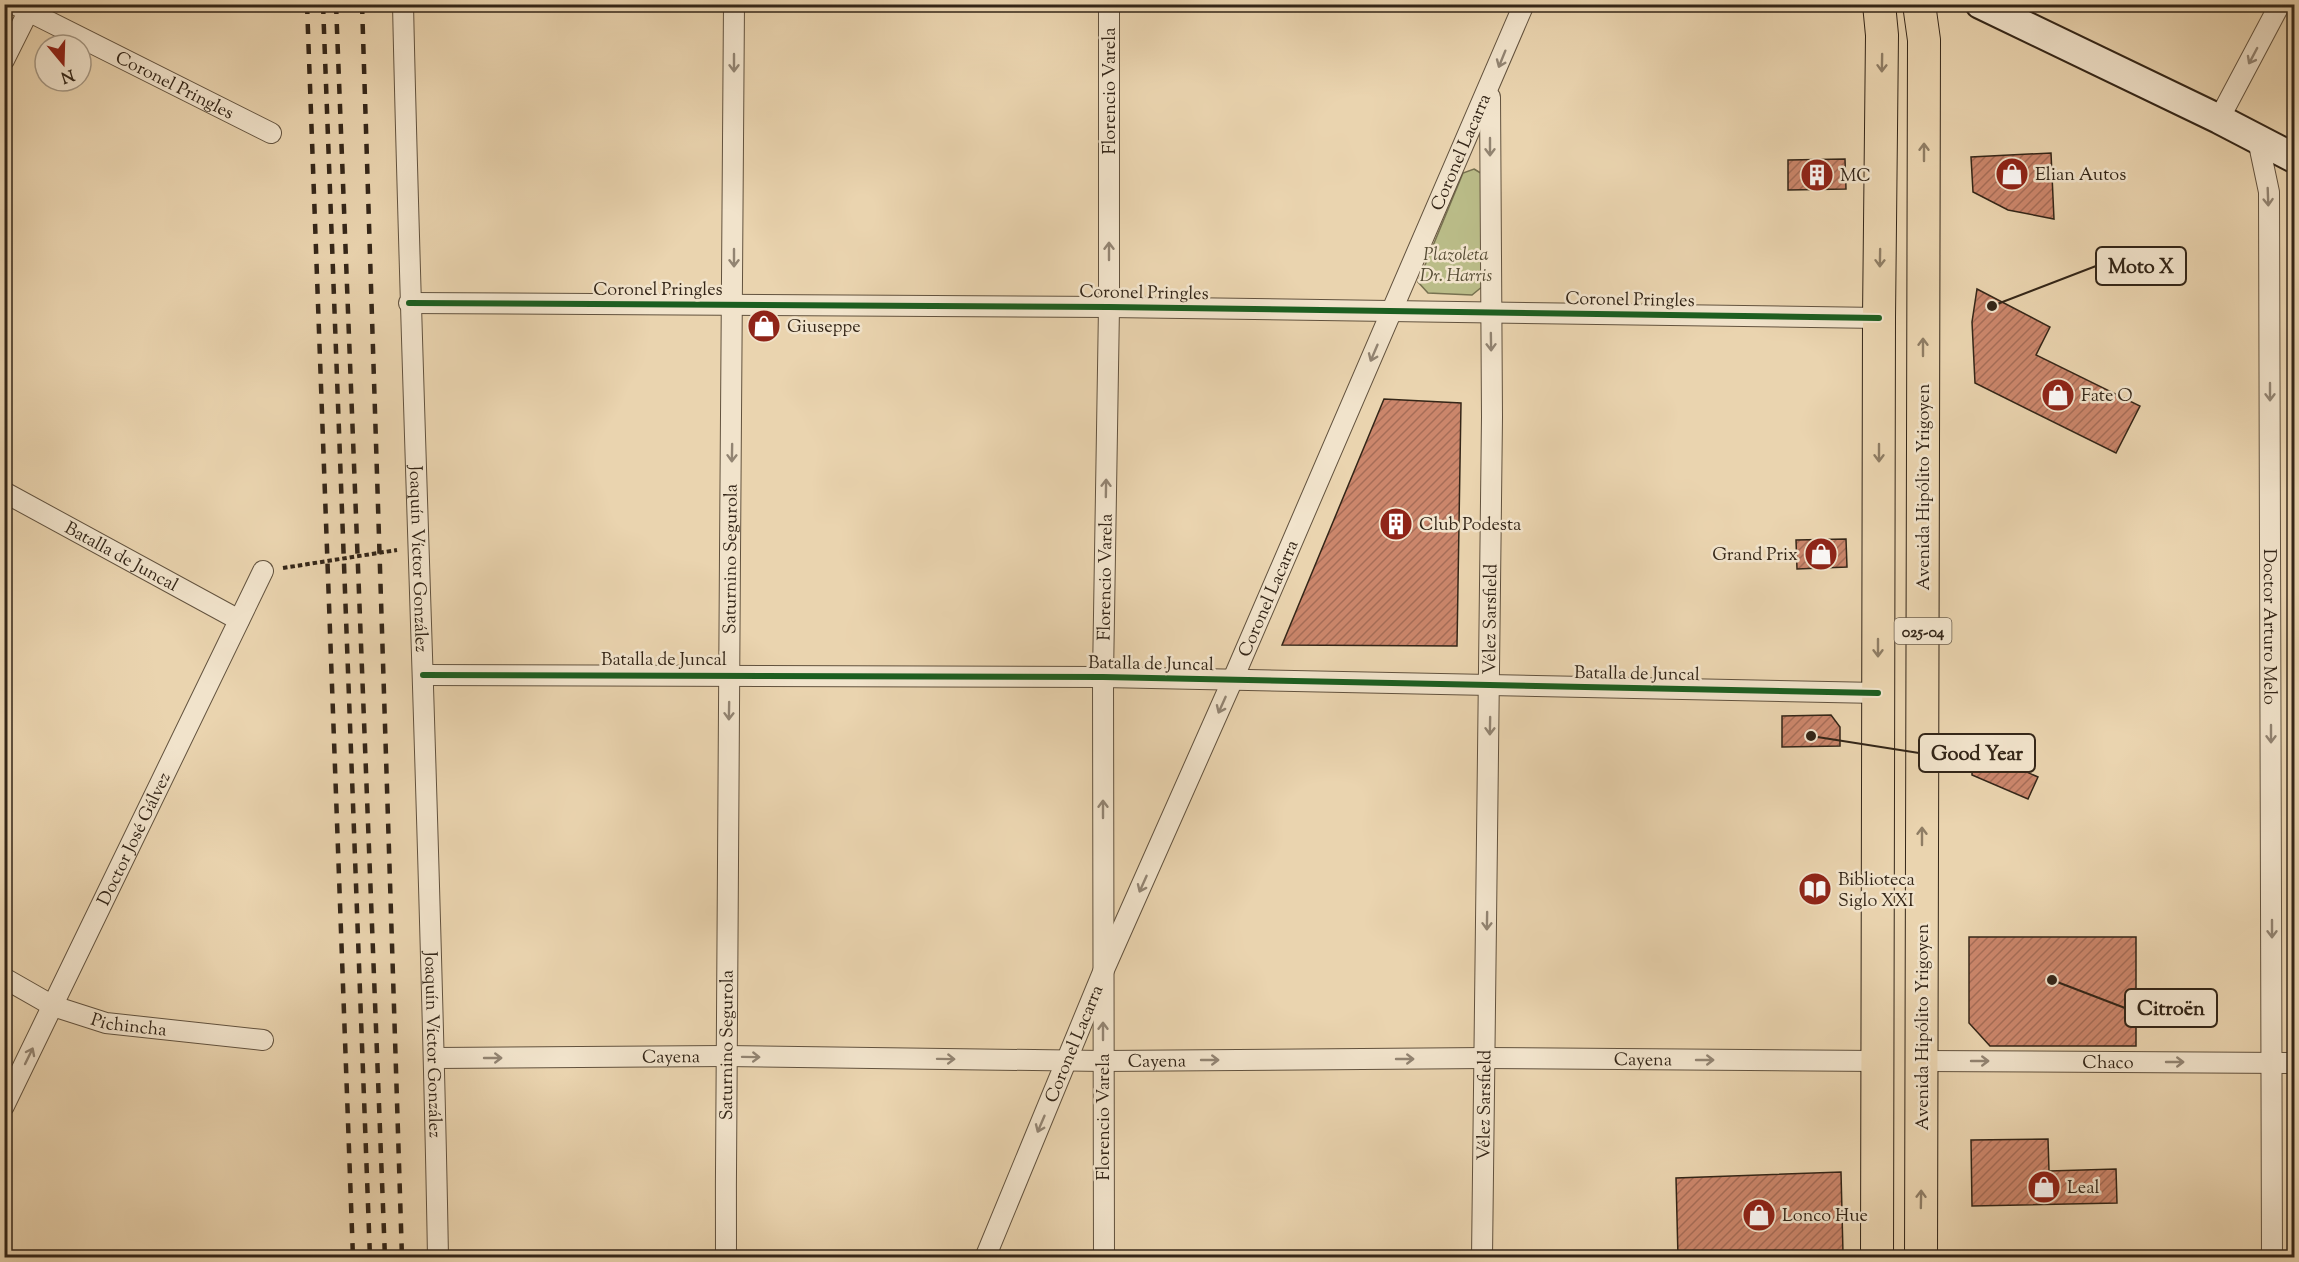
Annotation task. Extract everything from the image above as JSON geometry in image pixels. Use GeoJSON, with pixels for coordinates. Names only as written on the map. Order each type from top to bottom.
{"type":"FeatureCollection","features":[{"type":"Feature","properties":{"kind":"main road","name":"025-04"},"geometry":{"type":"LineString","coordinates":[[1877,1257],[1879,318],[1882,35],[1879,4]]}},
{"type":"Feature","properties":{"kind":"main road","name":"Avenida Hipólito Yrigoyen"},"geometry":{"type":"LineString","coordinates":[[1920,4],[1924,40],[1921,1257]]}},
{"type":"Feature","properties":{"kind":"street","name":"Joaquín Víctor González"},"geometry":{"type":"LineString","coordinates":[[403,4],[409,303],[435,1058],[438,1257]]}},
{"type":"Feature","properties":{"kind":"street","name":"Saturnino Segurola"},"geometry":{"type":"LineString","coordinates":[[726,1257],[725,1056],[734,305],[734,4]]}},
{"type":"Feature","properties":{"kind":"street","name":"Florencio Varela"},"geometry":{"type":"LineString","coordinates":[[1104,1257],[1103,677],[1109,307],[1109,4]]}},
{"type":"Feature","properties":{"kind":"street","name":"Coronel Lacarra"},"geometry":{"type":"LineString","coordinates":[[985,1257],[1103,972],[1233,679],[1490,88],[1524,4]]}},
{"type":"Feature","properties":{"kind":"street"},"geometry":{"type":"LineString","coordinates":[[1980,4],[2220,119],[2295,158]]}},
{"type":"Feature","properties":{"kind":"street"},"geometry":{"type":"LineString","coordinates":[[2220,119],[2280,4]]}},
{"type":"Feature","properties":{"kind":"street","name":"Coronel Pringles"},"geometry":{"type":"LineString","coordinates":[[25,7],[271,133]]}},
{"type":"Feature","properties":{"kind":"street"},"geometry":{"type":"LineString","coordinates":[[4,60],[25,7]]}},
{"type":"Feature","properties":{"kind":"street","name":"Vélez Sarsfield"},"geometry":{"type":"LineString","coordinates":[[1482,1257],[1490,685],[1490,88]]}},
{"type":"Feature","properties":{"kind":"street","name":"Doctor Arturo Melo"},"geometry":{"type":"LineString","coordinates":[[2258,140],[2269,192],[2272,1257]]}},
{"type":"Feature","properties":{"kind":"street","name":"Coronel Pringles"},"geometry":{"type":"LineString","coordinates":[[409,303],[1109,307],[1879,318]]}},
{"type":"Feature","properties":{"kind":"street","name":"Batalla de Juncal"},"geometry":{"type":"LineString","coordinates":[[4,492],[239,620]]}},
{"type":"Feature","properties":{"kind":"street","name":"Doctor José Gálvez"},"geometry":{"type":"LineString","coordinates":[[4,1106],[263,571]]}},
{"type":"Feature","properties":{"kind":"street","name":"Batalla de Juncal"},"geometry":{"type":"LineString","coordinates":[[423,675],[730,674],[1103,677],[1878,693]]}},
{"type":"Feature","properties":{"kind":"street","name":"Pichincha"},"geometry":{"type":"LineString","coordinates":[[4,978],[53,1006],[106,1023],[263,1040]]}},
{"type":"Feature","properties":{"kind":"street","name":"Cayena"},"geometry":{"type":"LineString","coordinates":[[435,1058],[725,1056],[1103,1061],[1485,1058],[1877,1061]]}},
{"type":"Feature","properties":{"kind":"street","name":"Chaco"},"geometry":{"type":"LineString","coordinates":[[1922,1060],[2295,1062]]}},
{"type":"Feature","properties":{"kind":"path"},"geometry":{"type":"LineString","coordinates":[[263,571],[418,547]]}},
{"type":"Feature","properties":{"kind":"green space","name":"Plazoleta Dr. Harris"},"geometry":{"type":"Polygon","coordinates":[[[1474,169],[1484,175],[1483,286],[1472,295],[1428,293],[1418,282],[1463,173],[1474,169]]]}},
{"type":"Feature","properties":{"kind":"building","name":"Elian Autos"},"geometry":{"type":"Polygon","coordinates":[[[2051,153],[2054,219],[2008,210],[1973,192],[1971,157],[2051,153]]]}},
{"type":"Feature","properties":{"kind":"building","name":"MC"},"geometry":{"type":"Polygon","coordinates":[[[1845,159],[1846,189],[1788,190],[1788,160],[1845,159]]]}},
{"type":"Feature","properties":{"kind":"building","name":"Fate O"},"geometry":{"type":"Polygon","coordinates":[[[1977,289],[2050,327],[2036,355],[2140,406],[2116,453],[1975,383],[1972,322],[1977,289]]]}},
{"type":"Feature","properties":{"kind":"building","name":"Club Podesta"},"geometry":{"type":"Polygon","coordinates":[[[1384,399],[1461,403],[1457,646],[1282,645],[1384,399]]]}},
{"type":"Feature","properties":{"kind":"building","name":"Grand Prix"},"geometry":{"type":"Polygon","coordinates":[[[1846,539],[1847,567],[1797,569],[1796,540],[1846,539]]]}},
{"type":"Feature","properties":{"kind":"building"},"geometry":{"type":"Polygon","coordinates":[[[1831,715],[1840,727],[1840,746],[1782,747],[1782,716],[1831,715]]]}},
{"type":"Feature","properties":{"kind":"building"},"geometry":{"type":"Polygon","coordinates":[[[1972,748],[2038,777],[2028,799],[1972,775],[1972,748]]]}},
{"type":"Feature","properties":{"kind":"building"},"geometry":{"type":"Polygon","coordinates":[[[1969,937],[2136,937],[2136,1046],[1990,1046],[1969,1023],[1969,937]]]}},
{"type":"Feature","properties":{"kind":"building","name":"Leal"},"geometry":{"type":"Polygon","coordinates":[[[2048,1139],[2049,1171],[2116,1169],[2117,1203],[1972,1206],[1971,1140],[2048,1139]]]}},
{"type":"Feature","properties":{"kind":"building","name":"Lonco Hue"},"geometry":{"type":"Polygon","coordinates":[[[1841,1172],[1843,1253],[1678,1257],[1676,1178],[1841,1172]]]}},
{"type":"Feature","properties":{"kind":"railway"},"geometry":{"type":"LineString","coordinates":[[307,4],[353,1258]]}},
{"type":"Feature","properties":{"kind":"railway"},"geometry":{"type":"LineString","coordinates":[[323,4],[370,1258]]}},
{"type":"Feature","properties":{"kind":"railway"},"geometry":{"type":"LineString","coordinates":[[336,4],[385,1258]]}},
{"type":"Feature","properties":{"kind":"railway"},"geometry":{"type":"LineString","coordinates":[[362,4],[402,1258]]}},
{"type":"Feature","properties":{"kind":"cycle path"},"geometry":{"type":"LineString","coordinates":[[409,303],[1109,307],[1879,318]]}},
{"type":"Feature","properties":{"kind":"cycle path"},"geometry":{"type":"LineString","coordinates":[[423,675],[1103,677],[1878,693]]}},
{"type":"Feature","properties":{"kind":"place","name":"Elian Autos"},"geometry":{"type":"Point","coordinates":[2012,174]}},
{"type":"Feature","properties":{"kind":"place","name":"MC"},"geometry":{"type":"Point","coordinates":[1817,175]}},
{"type":"Feature","properties":{"kind":"place","name":"Moto X"},"geometry":{"type":"Point","coordinates":[1992,306]}},
{"type":"Feature","properties":{"kind":"place","name":"Giuseppe"},"geometry":{"type":"Point","coordinates":[764,326]}},
{"type":"Feature","properties":{"kind":"place","name":"Fate O"},"geometry":{"type":"Point","coordinates":[2058,395]}},
{"type":"Feature","properties":{"kind":"place","name":"Club Podesta"},"geometry":{"type":"Point","coordinates":[1396,524]}},
{"type":"Feature","properties":{"kind":"place","name":"Grand Prix"},"geometry":{"type":"Point","coordinates":[1821,554]}},
{"type":"Feature","properties":{"kind":"place","name":"Good Year"},"geometry":{"type":"Point","coordinates":[1811,736]}},
{"type":"Feature","properties":{"kind":"place","name":"Biblioteca Siglo XXI"},"geometry":{"type":"Point","coordinates":[1815,889]}},
{"type":"Feature","properties":{"kind":"place","name":"Citroën"},"geometry":{"type":"Point","coordinates":[2052,980]}},
{"type":"Feature","properties":{"kind":"place","name":"Leal"},"geometry":{"type":"Point","coordinates":[2044,1187]}},
{"type":"Feature","properties":{"kind":"place","name":"Lonco Hue"},"geometry":{"type":"Point","coordinates":[1759,1215]}}]}
